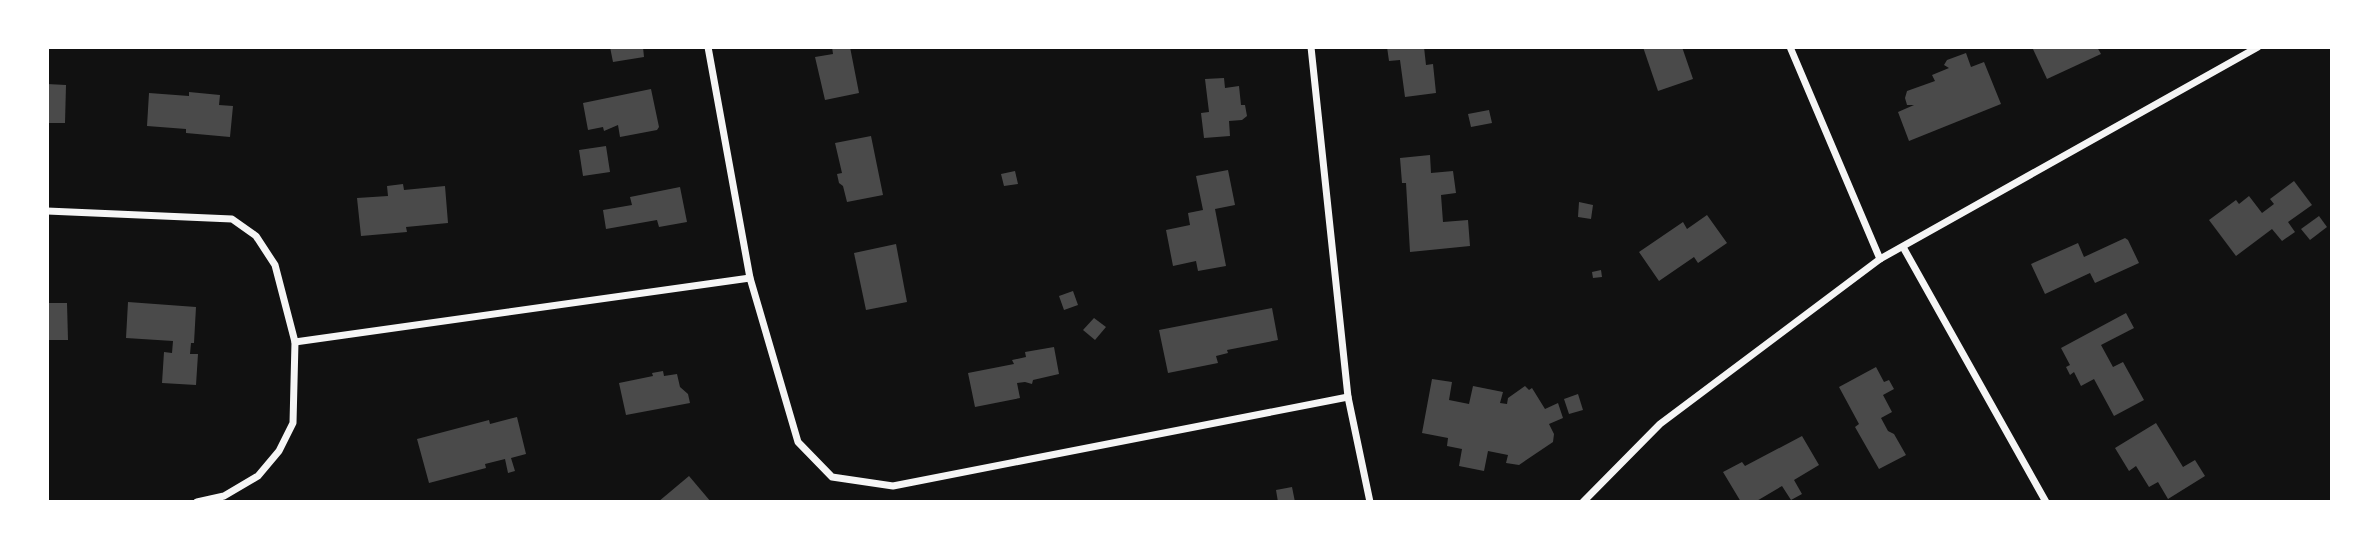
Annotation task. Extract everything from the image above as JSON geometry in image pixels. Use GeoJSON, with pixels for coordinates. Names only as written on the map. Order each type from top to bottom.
{"type":"FeatureCollection","features":[{"type":"Feature","properties":{"kind":"street"},"geometry":{"type":"LineString","coordinates":[[708,47],[750,278],[798,442],[832,477],[893,486],[1348,397]]}},
{"type":"Feature","properties":{"kind":"street"},"geometry":{"type":"LineString","coordinates":[[1311,47],[1348,397],[1370,502]]}},
{"type":"Feature","properties":{"kind":"street"},"geometry":{"type":"LineString","coordinates":[[1790,47],[1880,260]]}},
{"type":"Feature","properties":{"kind":"street"},"geometry":{"type":"LineString","coordinates":[[1583,502],[1660,424],[1880,260],[2258,47]]}},
{"type":"Feature","properties":{"kind":"street"},"geometry":{"type":"LineString","coordinates":[[47,211],[232,219],[256,236],[275,265],[295,342],[293,423],[279,451],[258,476],[224,496],[197,502]]}},
{"type":"Feature","properties":{"kind":"street"},"geometry":{"type":"LineString","coordinates":[[1903,247],[2046,502]]}},
{"type":"Feature","properties":{"kind":"street"},"geometry":{"type":"LineString","coordinates":[[295,342],[750,278]]}},
{"type":"Feature","properties":{"kind":"building"},"geometry":{"type":"Polygon","coordinates":[[[610,47],[643,47],[644,57],[613,62],[610,47]]]}},
{"type":"Feature","properties":{"kind":"building"},"geometry":{"type":"Polygon","coordinates":[[[832,47],[850,47],[859,93],[825,100],[815,57],[833,54],[832,47]]]}},
{"type":"Feature","properties":{"kind":"building"},"geometry":{"type":"Polygon","coordinates":[[[1387,47],[1424,47],[1426,65],[1433,64],[1436,93],[1405,97],[1400,60],[1389,61],[1387,47]]]}},
{"type":"Feature","properties":{"kind":"building"},"geometry":{"type":"Polygon","coordinates":[[[1643,47],[1682,47],[1693,79],[1658,91],[1643,47]]]}},
{"type":"Feature","properties":{"kind":"building"},"geometry":{"type":"Polygon","coordinates":[[[2032,47],[2097,47],[2101,54],[2047,79],[2032,47]]]}},
{"type":"Feature","properties":{"kind":"building"},"geometry":{"type":"Polygon","coordinates":[[[1966,53],[1971,67],[1984,62],[2001,104],[1909,141],[1898,112],[1914,105],[1907,105],[1907,91],[1935,81],[1932,75],[1949,68],[1944,65],[1947,60],[1966,53]]]}},
{"type":"Feature","properties":{"kind":"building"},"geometry":{"type":"Polygon","coordinates":[[[1224,78],[1225,88],[1239,86],[1241,105],[1245,105],[1247,116],[1242,120],[1229,121],[1230,136],[1204,138],[1201,113],[1209,112],[1205,79],[1224,78]]]}},
{"type":"Feature","properties":{"kind":"building"},"geometry":{"type":"Polygon","coordinates":[[[47,84],[66,85],[65,123],[47,123],[47,84]]]}},
{"type":"Feature","properties":{"kind":"building"},"geometry":{"type":"Polygon","coordinates":[[[651,89],[659,127],[657,130],[620,137],[618,125],[604,131],[603,127],[588,130],[583,103],[651,89]]]}},
{"type":"Feature","properties":{"kind":"building"},"geometry":{"type":"Polygon","coordinates":[[[189,92],[220,95],[219,105],[233,106],[230,137],[186,133],[186,129],[147,126],[149,93],[189,96],[189,92]]]}},
{"type":"Feature","properties":{"kind":"building"},"geometry":{"type":"Polygon","coordinates":[[[1489,110],[1492,123],[1471,127],[1468,114],[1489,110]]]}},
{"type":"Feature","properties":{"kind":"building"},"geometry":{"type":"Polygon","coordinates":[[[871,136],[883,195],[847,202],[837,174],[842,173],[835,143],[871,136]]]}},
{"type":"Feature","properties":{"kind":"building"},"geometry":{"type":"Polygon","coordinates":[[[606,146],[610,172],[583,176],[579,150],[606,146]]]}},
{"type":"Feature","properties":{"kind":"building"},"geometry":{"type":"Polygon","coordinates":[[[1430,155],[1431,173],[1453,171],[1456,193],[1441,195],[1443,222],[1468,220],[1470,246],[1410,252],[1406,183],[1402,183],[1400,158],[1430,155]]]}},
{"type":"Feature","properties":{"kind":"building"},"geometry":{"type":"Polygon","coordinates":[[[1228,170],[1235,205],[1215,209],[1226,266],[1198,271],[1196,261],[1173,266],[1166,230],[1190,225],[1188,213],[1203,210],[1196,176],[1228,170]]]}},
{"type":"Feature","properties":{"kind":"building"},"geometry":{"type":"Polygon","coordinates":[[[1015,171],[1018,184],[1004,186],[1001,174],[1015,171]]]}},
{"type":"Feature","properties":{"kind":"building"},"geometry":{"type":"Polygon","coordinates":[[[2294,181],[2312,205],[2288,222],[2295,232],[2282,241],[2272,229],[2236,256],[2209,220],[2236,200],[2239,204],[2249,196],[2262,213],[2274,204],[2270,199],[2294,181]]]}},
{"type":"Feature","properties":{"kind":"building"},"geometry":{"type":"Polygon","coordinates":[[[403,184],[404,190],[445,186],[448,223],[406,227],[407,232],[361,236],[357,198],[388,196],[387,186],[403,184]]]}},
{"type":"Feature","properties":{"kind":"building"},"geometry":{"type":"Polygon","coordinates":[[[680,187],[687,222],[659,227],[657,220],[606,229],[603,210],[632,205],[630,197],[680,187]]]}},
{"type":"Feature","properties":{"kind":"building"},"geometry":{"type":"Polygon","coordinates":[[[1579,202],[1593,205],[1591,219],[1578,217],[1579,202]]]}},
{"type":"Feature","properties":{"kind":"building"},"geometry":{"type":"Polygon","coordinates":[[[1707,215],[1727,243],[1698,263],[1694,257],[1659,281],[1639,252],[1683,222],[1687,229],[1707,215]]]}},
{"type":"Feature","properties":{"kind":"building"},"geometry":{"type":"Polygon","coordinates":[[[2319,216],[2327,227],[2310,240],[2301,229],[2319,216]]]}},
{"type":"Feature","properties":{"kind":"building"},"geometry":{"type":"Polygon","coordinates":[[[2125,238],[2139,263],[2095,283],[2090,273],[2045,294],[2031,264],[2078,243],[2084,257],[2125,238]]]}},
{"type":"Feature","properties":{"kind":"building"},"geometry":{"type":"Polygon","coordinates":[[[896,244],[907,302],[866,310],[854,253],[896,244]]]}},
{"type":"Feature","properties":{"kind":"building"},"geometry":{"type":"Polygon","coordinates":[[[1601,270],[1602,277],[1593,278],[1592,272],[1601,270]]]}},
{"type":"Feature","properties":{"kind":"building"},"geometry":{"type":"Polygon","coordinates":[[[1073,291],[1078,305],[1064,310],[1059,296],[1073,291]]]}},
{"type":"Feature","properties":{"kind":"building"},"geometry":{"type":"Polygon","coordinates":[[[128,302],[196,307],[194,343],[191,343],[190,354],[198,354],[196,385],[162,383],[164,352],[172,353],[173,341],[126,338],[128,302]]]}},
{"type":"Feature","properties":{"kind":"building"},"geometry":{"type":"Polygon","coordinates":[[[47,303],[67,303],[68,340],[47,340],[47,303]]]}},
{"type":"Feature","properties":{"kind":"building"},"geometry":{"type":"Polygon","coordinates":[[[1272,308],[1278,340],[1227,350],[1228,353],[1216,356],[1218,363],[1168,373],[1159,330],[1272,308]]]}},
{"type":"Feature","properties":{"kind":"building"},"geometry":{"type":"Polygon","coordinates":[[[2126,313],[2134,328],[2101,345],[2113,367],[2123,362],[2144,400],[2114,416],[2094,379],[2081,386],[2074,372],[2070,375],[2066,367],[2070,365],[2061,348],[2126,313]]]}},
{"type":"Feature","properties":{"kind":"building"},"geometry":{"type":"Polygon","coordinates":[[[1094,318],[1106,327],[1095,340],[1083,330],[1094,318]]]}},
{"type":"Feature","properties":{"kind":"building"},"geometry":{"type":"Polygon","coordinates":[[[1054,347],[1059,374],[1033,380],[1032,384],[1017,383],[1020,398],[975,407],[968,373],[1014,364],[1012,360],[1026,357],[1025,352],[1054,347]]]}},
{"type":"Feature","properties":{"kind":"building"},"geometry":{"type":"Polygon","coordinates":[[[1876,367],[1884,382],[1889,380],[1894,389],[1883,395],[1892,412],[1881,418],[1906,455],[1879,469],[1855,427],[1859,424],[1839,387],[1876,367]]]}},
{"type":"Feature","properties":{"kind":"building"},"geometry":{"type":"Polygon","coordinates":[[[663,371],[664,376],[677,374],[680,387],[688,394],[690,403],[626,415],[619,383],[653,376],[652,373],[663,371]]]}},
{"type":"Feature","properties":{"kind":"building"},"geometry":{"type":"Polygon","coordinates":[[[1432,379],[1452,382],[1449,400],[1469,404],[1473,386],[1503,392],[1500,403],[1507,404],[1508,398],[1525,386],[1529,390],[1532,388],[1545,409],[1558,403],[1563,418],[1549,424],[1554,434],[1553,442],[1519,465],[1506,463],[1508,455],[1488,451],[1484,471],[1459,466],[1462,449],[1447,446],[1448,438],[1422,433],[1432,379]]]}},
{"type":"Feature","properties":{"kind":"building"},"geometry":{"type":"Polygon","coordinates":[[[1578,394],[1583,410],[1569,414],[1564,399],[1578,394]]]}},
{"type":"Feature","properties":{"kind":"building"},"geometry":{"type":"Polygon","coordinates":[[[517,417],[526,454],[511,458],[515,471],[508,473],[505,459],[485,464],[486,468],[429,483],[417,439],[489,420],[490,424],[517,417]]]}},
{"type":"Feature","properties":{"kind":"building"},"geometry":{"type":"Polygon","coordinates":[[[2156,423],[2183,467],[2195,460],[2205,476],[2168,499],[2158,482],[2149,487],[2136,466],[2129,471],[2115,448],[2156,423]]]}},
{"type":"Feature","properties":{"kind":"building"},"geometry":{"type":"Polygon","coordinates":[[[1802,436],[1819,465],[1794,480],[1802,494],[1791,500],[1782,486],[1755,502],[1741,502],[1723,472],[1742,462],[1745,466],[1802,436]]]}},
{"type":"Feature","properties":{"kind":"building"},"geometry":{"type":"Polygon","coordinates":[[[689,476],[711,502],[658,502],[689,476]]]}},
{"type":"Feature","properties":{"kind":"building"},"geometry":{"type":"Polygon","coordinates":[[[1292,487],[1295,502],[1278,502],[1276,490],[1292,487]]]}}]}
